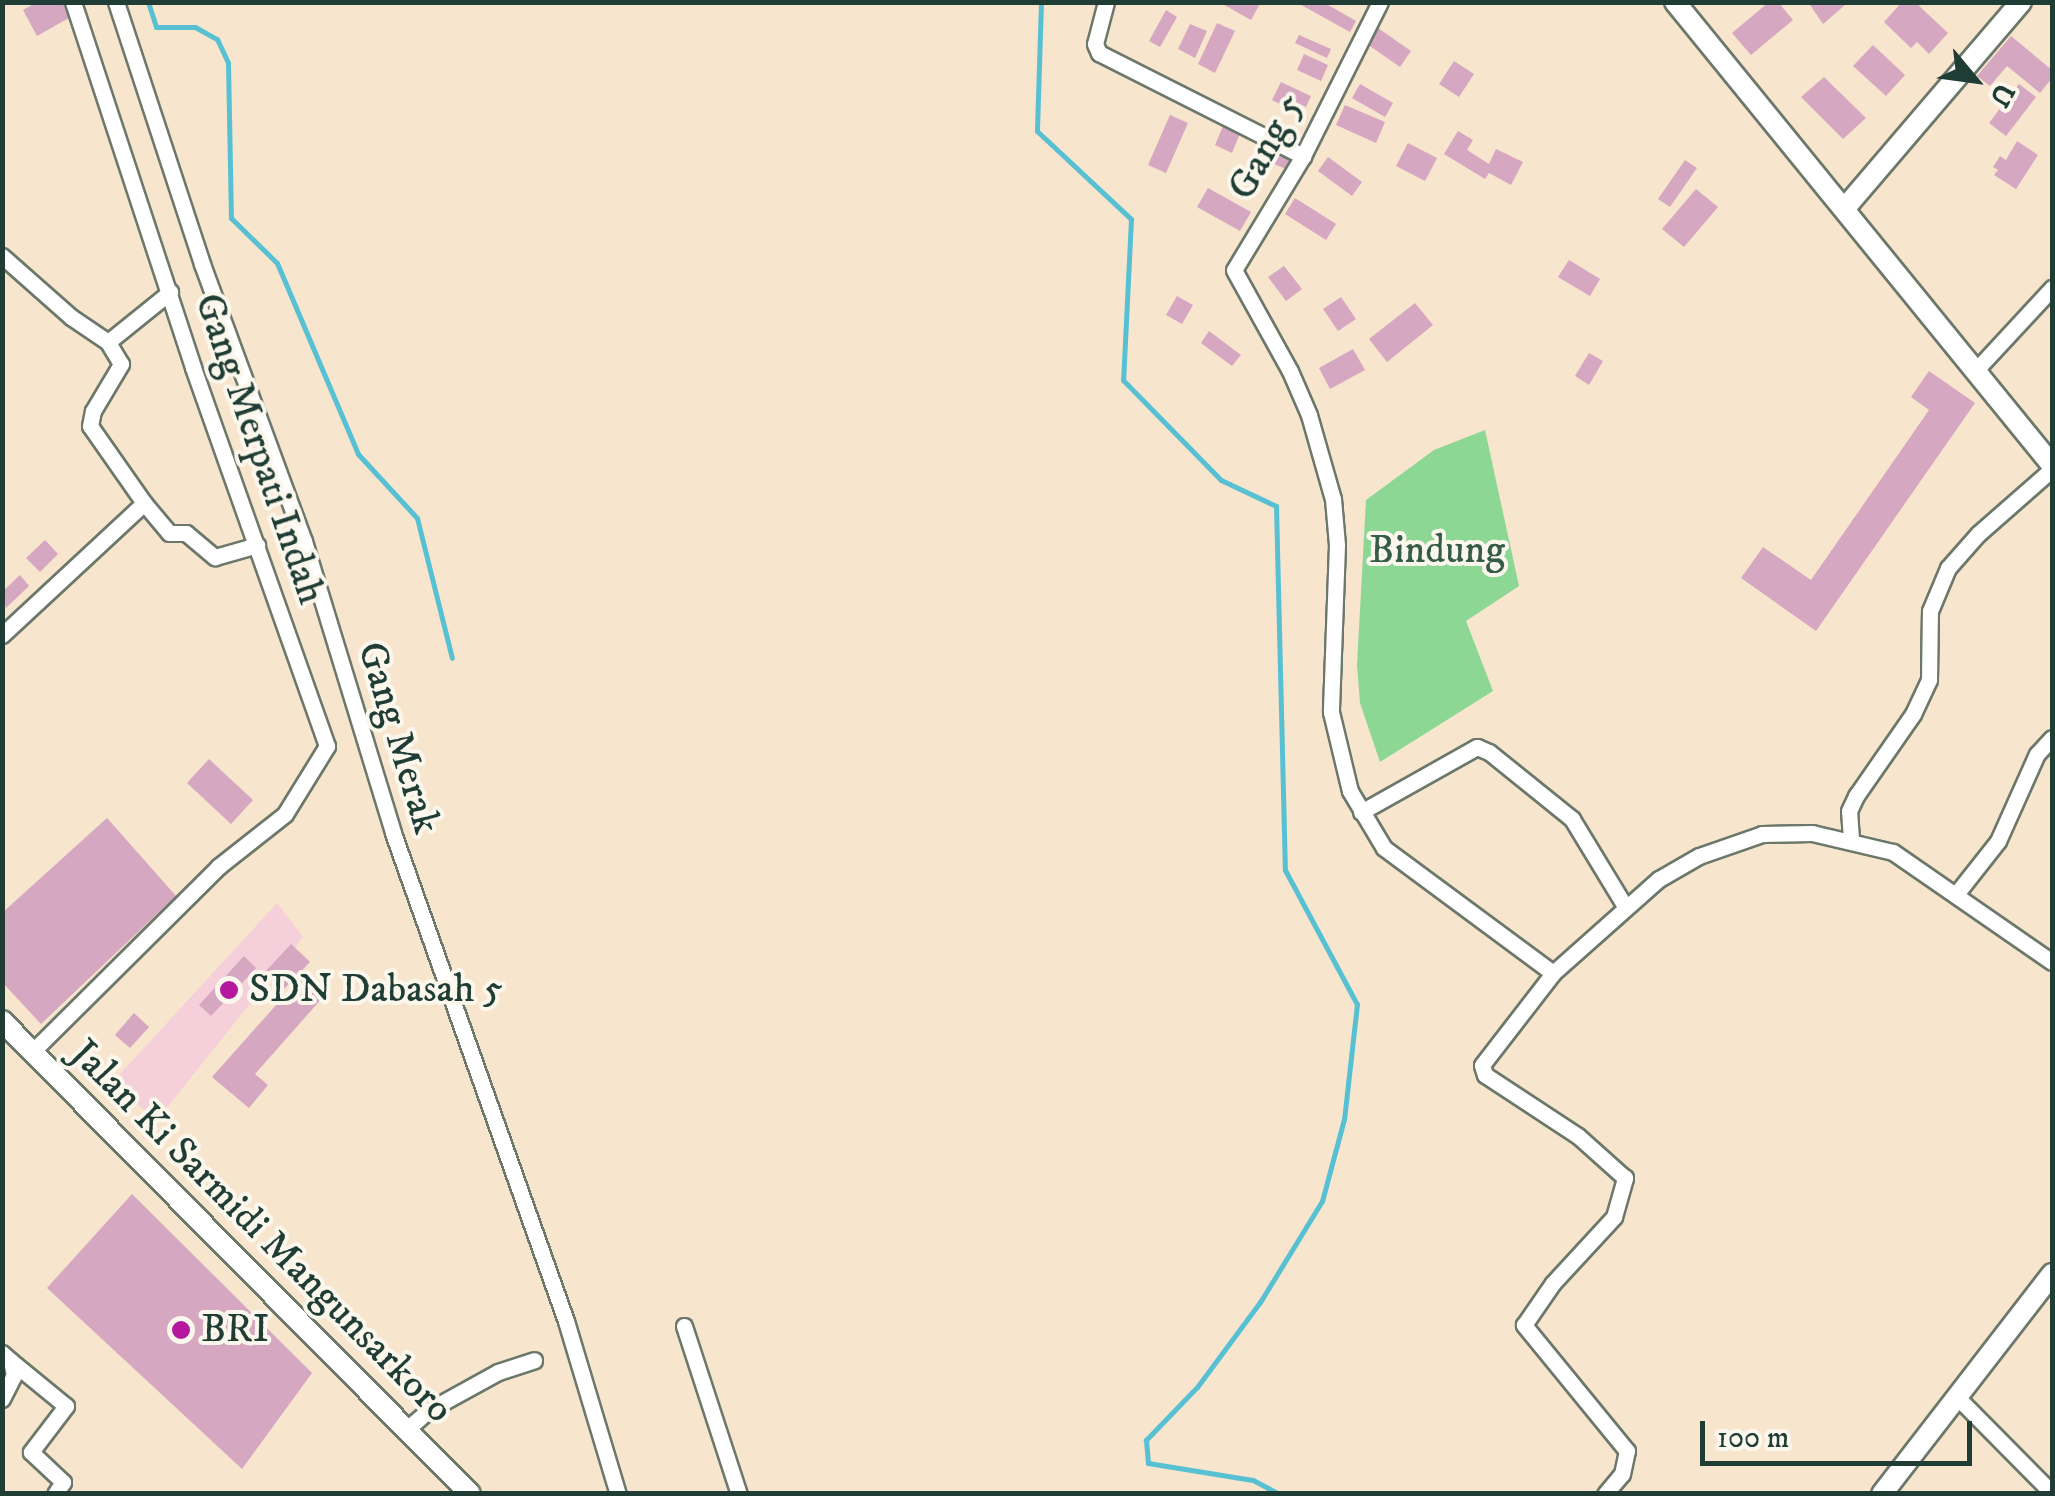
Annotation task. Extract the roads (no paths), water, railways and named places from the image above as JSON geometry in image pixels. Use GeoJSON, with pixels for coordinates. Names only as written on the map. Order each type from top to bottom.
{"type":"FeatureCollection","features":[{"type":"Feature","properties":{"kind":"main road"},"geometry":{"type":"LineString","coordinates":[[1674,2],[2052,467]]}},
{"type":"Feature","properties":{"kind":"main road"},"geometry":{"type":"LineString","coordinates":[[1845,208],[2021,2]]}},
{"type":"Feature","properties":{"kind":"main road","name":"Jalan Ki Sarmidi Mangunsarkoro"},"geometry":{"type":"LineString","coordinates":[[2,1020],[470,1494]]}},
{"type":"Feature","properties":{"kind":"main road"},"geometry":{"type":"LineString","coordinates":[[1882,1494],[2052,1274]]}},
{"type":"Feature","properties":{"kind":"street","name":"Gang Merpati Indah"},"geometry":{"type":"LineString","coordinates":[[37,1047],[218,867],[284,814],[328,746],[73,2]]}},
{"type":"Feature","properties":{"kind":"street","name":"Gang Merak"},"geometry":{"type":"LineString","coordinates":[[116,2],[202,264],[304,542],[393,833],[566,1321],[618,1494]]}},
{"type":"Feature","properties":{"kind":"street"},"geometry":{"type":"LineString","coordinates":[[1106,2],[1095,44],[1099,53],[1304,156]]}},
{"type":"Feature","properties":{"kind":"street","name":"Gang 5"},"geometry":{"type":"LineString","coordinates":[[1361,812],[1350,792],[1332,712],[1337,544],[1333,499],[1309,415],[1239,283],[1236,262],[1304,156],[1380,2]]}},
{"type":"Feature","properties":{"kind":"street"},"geometry":{"type":"LineString","coordinates":[[2,256],[71,317],[108,342],[121,364],[92,411],[90,426],[169,533],[186,533],[215,557],[257,545]]}},
{"type":"Feature","properties":{"kind":"street"},"geometry":{"type":"LineString","coordinates":[[1976,370],[2052,288]]}},
{"type":"Feature","properties":{"kind":"street"},"geometry":{"type":"LineString","coordinates":[[108,342],[170,292]]}},
{"type":"Feature","properties":{"kind":"street"},"geometry":{"type":"LineString","coordinates":[[1851,839],[1849,811],[1856,796],[1913,714],[1929,680],[1930,611],[1948,568],[1978,534],[2052,467]]}},
{"type":"Feature","properties":{"kind":"street"},"geometry":{"type":"LineString","coordinates":[[2,635],[144,503]]}},
{"type":"Feature","properties":{"kind":"street"},"geometry":{"type":"LineString","coordinates":[[1957,893],[1998,840],[2038,754],[2052,738]]}},
{"type":"Feature","properties":{"kind":"street"},"geometry":{"type":"LineString","coordinates":[[1553,973],[1384,848],[1361,812],[1477,748],[1490,752],[1572,818],[1626,906]]}},
{"type":"Feature","properties":{"kind":"street"},"geometry":{"type":"LineString","coordinates":[[1605,1494],[1622,1474],[1627,1452],[1524,1325],[1553,1282],[1614,1218],[1626,1190],[1625,1178],[1578,1136],[1485,1074],[1482,1064],[1553,973],[1659,879],[1698,856],[1762,834],[1812,833],[1851,839],[1893,852],[2052,962]]}},
{"type":"Feature","properties":{"kind":"street"},"geometry":{"type":"LineString","coordinates":[[684,1326],[740,1494]]}},
{"type":"Feature","properties":{"kind":"street"},"geometry":{"type":"LineString","coordinates":[[2,1399],[14,1375],[7,1357]]}},
{"type":"Feature","properties":{"kind":"street"},"geometry":{"type":"LineString","coordinates":[[7,1357],[66,1406],[32,1452],[63,1482],[55,1494]]}},
{"type":"Feature","properties":{"kind":"street"},"geometry":{"type":"LineString","coordinates":[[407,1429],[429,1410],[498,1372],[534,1360]]}},
{"type":"Feature","properties":{"kind":"street"},"geometry":{"type":"LineString","coordinates":[[1958,1398],[2052,1493]]}},
{"type":"Feature","properties":{"kind":"waterway"},"geometry":{"type":"LineString","coordinates":[[148,2],[156,27],[195,27],[217,39],[228,63],[231,218],[277,263],[358,454],[417,518],[452,658]]}},
{"type":"Feature","properties":{"kind":"waterway"},"geometry":{"type":"LineString","coordinates":[[1041,2],[1037,131],[1131,219],[1123,380],[1221,480],[1276,506],[1285,870],[1357,1004],[1344,1119],[1322,1201],[1260,1302],[1197,1387],[1146,1440],[1148,1463],[1253,1480],[1279,1494]]}},
{"type":"Feature","properties":{"kind":"place","name":"SDN Dabasah 5"},"geometry":{"type":"Point","coordinates":[229,990]}},
{"type":"Feature","properties":{"kind":"place","name":"BRI"},"geometry":{"type":"Point","coordinates":[181,1330]}},
{"type":"Feature","properties":{"kind":"park label","name":"Bindung"},"geometry":{"type":"Point","coordinates":[1437,551]}}]}
